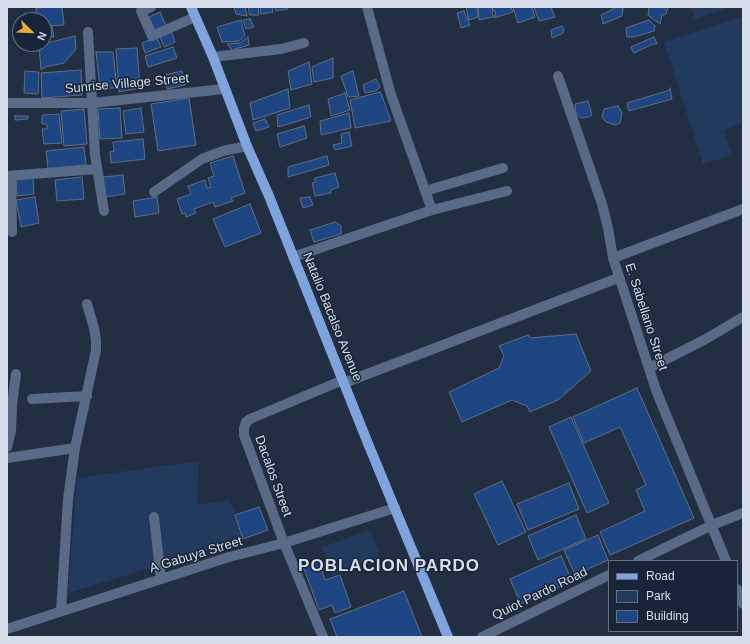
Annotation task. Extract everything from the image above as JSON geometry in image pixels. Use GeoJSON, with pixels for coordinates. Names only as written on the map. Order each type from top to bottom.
{"type":"FeatureCollection","features":[{"type":"Feature","properties":{"kind":"main road","name":"Natalio Bacalso Avenue"},"geometry":{"type":"LineString","coordinates":[[190,7],[213,58],[247,146],[269,196],[448,637]]}},
{"type":"Feature","properties":{"kind":"street"},"geometry":{"type":"LineString","coordinates":[[151,7],[141,11],[152,36],[195,17]]}},
{"type":"Feature","properties":{"kind":"street"},"geometry":{"type":"LineString","coordinates":[[367,7],[391,95],[432,210]]}},
{"type":"Feature","properties":{"kind":"street"},"geometry":{"type":"LineString","coordinates":[[88,32],[95,155],[104,210]]}},
{"type":"Feature","properties":{"kind":"street"},"geometry":{"type":"LineString","coordinates":[[213,58],[281,49],[304,43]]}},
{"type":"Feature","properties":{"kind":"street","name":"E. Sabellano Street"},"geometry":{"type":"LineString","coordinates":[[558,76],[602,204],[618,278],[656,390],[726,560]]}},
{"type":"Feature","properties":{"kind":"street","name":"Sunrise Village Street"},"geometry":{"type":"LineString","coordinates":[[7,102],[92,102],[224,89]]}},
{"type":"Feature","properties":{"kind":"street"},"geometry":{"type":"LineString","coordinates":[[154,192],[202,159],[224,151],[247,146]]}},
{"type":"Feature","properties":{"kind":"street"},"geometry":{"type":"LineString","coordinates":[[425,192],[503,168]]}},
{"type":"Feature","properties":{"kind":"street"},"geometry":{"type":"LineString","coordinates":[[12,232],[9,176],[97,169]]}},
{"type":"Feature","properties":{"kind":"street"},"geometry":{"type":"LineString","coordinates":[[293,257],[432,210],[506,191]]}},
{"type":"Feature","properties":{"kind":"street"},"geometry":{"type":"LineString","coordinates":[[613,258],[743,209]]}},
{"type":"Feature","properties":{"kind":"street"},"geometry":{"type":"LineString","coordinates":[[344,382],[618,278]]}},
{"type":"Feature","properties":{"kind":"street"},"geometry":{"type":"LineString","coordinates":[[61,611],[68,499],[75,448],[96,350],[94,328],[87,304]]}},
{"type":"Feature","properties":{"kind":"street"},"geometry":{"type":"LineString","coordinates":[[649,368],[704,340],[743,317]]}},
{"type":"Feature","properties":{"kind":"street"},"geometry":{"type":"LineString","coordinates":[[7,448],[11,431],[12,405],[16,374]]}},
{"type":"Feature","properties":{"kind":"street","name":"Dacalos Street"},"geometry":{"type":"LineString","coordinates":[[323,637],[284,543],[244,435],[244,428],[246,422],[250,419],[344,382]]}},
{"type":"Feature","properties":{"kind":"street"},"geometry":{"type":"LineString","coordinates":[[32,399],[87,396]]}},
{"type":"Feature","properties":{"kind":"street"},"geometry":{"type":"LineString","coordinates":[[7,458],[75,448]]}},
{"type":"Feature","properties":{"kind":"street","name":"A Gabuya Street"},"geometry":{"type":"LineString","coordinates":[[7,629],[229,557],[284,543],[395,508]]}},
{"type":"Feature","properties":{"kind":"street"},"geometry":{"type":"LineString","coordinates":[[640,560],[712,525],[743,513]]}},
{"type":"Feature","properties":{"kind":"street"},"geometry":{"type":"LineString","coordinates":[[154,517],[161,579]]}},
{"type":"Feature","properties":{"kind":"street","name":"Quiot Pardo Road"},"geometry":{"type":"LineString","coordinates":[[482,637],[608,575]]}},
{"type":"Feature","properties":{"kind":"street"},"geometry":{"type":"LineString","coordinates":[[738,592],[743,604]]}},
{"type":"Feature","properties":{"kind":"green space"},"geometry":{"type":"Polygon","coordinates":[[[691,7],[731,7],[695,19],[691,7]]]}},
{"type":"Feature","properties":{"kind":"green space"},"geometry":{"type":"Polygon","coordinates":[[[743,16],[743,123],[724,130],[732,155],[703,164],[664,42],[743,16]]]}},
{"type":"Feature","properties":{"kind":"green space"},"geometry":{"type":"Polygon","coordinates":[[[199,461],[197,505],[230,500],[243,540],[68,593],[77,478],[199,461]]]}},
{"type":"Feature","properties":{"kind":"green space"},"geometry":{"type":"Polygon","coordinates":[[[371,530],[380,557],[332,575],[322,547],[371,530]]]}},
{"type":"Feature","properties":{"kind":"building"},"geometry":{"type":"Polygon","coordinates":[[[62,7],[64,25],[52,26],[52,12],[36,12],[36,8],[62,7]]]}},
{"type":"Feature","properties":{"kind":"building"},"geometry":{"type":"Polygon","coordinates":[[[234,7],[245,7],[247,16],[236,14],[234,7]]]}},
{"type":"Feature","properties":{"kind":"building"},"geometry":{"type":"Polygon","coordinates":[[[248,7],[258,7],[259,15],[250,15],[248,7]]]}},
{"type":"Feature","properties":{"kind":"building"},"geometry":{"type":"Polygon","coordinates":[[[260,7],[272,7],[273,12],[261,14],[260,7]]]}},
{"type":"Feature","properties":{"kind":"building"},"geometry":{"type":"Polygon","coordinates":[[[275,7],[287,7],[288,9],[276,11],[275,7]]]}},
{"type":"Feature","properties":{"kind":"building"},"geometry":{"type":"Polygon","coordinates":[[[466,7],[477,7],[478,17],[469,20],[466,7]]]}},
{"type":"Feature","properties":{"kind":"building"},"geometry":{"type":"Polygon","coordinates":[[[478,7],[492,7],[493,17],[479,20],[478,7]]]}},
{"type":"Feature","properties":{"kind":"building"},"geometry":{"type":"Polygon","coordinates":[[[492,7],[511,7],[513,12],[494,18],[496,12],[492,7]]]}},
{"type":"Feature","properties":{"kind":"building"},"geometry":{"type":"Polygon","coordinates":[[[513,7],[532,7],[535,17],[518,23],[513,7]]]}},
{"type":"Feature","properties":{"kind":"building"},"geometry":{"type":"Polygon","coordinates":[[[534,7],[551,7],[555,17],[539,21],[534,7]]]}},
{"type":"Feature","properties":{"kind":"building"},"geometry":{"type":"Polygon","coordinates":[[[617,7],[623,8],[622,16],[603,24],[601,15],[617,7]]]}},
{"type":"Feature","properties":{"kind":"building"},"geometry":{"type":"Polygon","coordinates":[[[649,7],[668,7],[666,14],[662,15],[660,24],[648,15],[649,7]]]}},
{"type":"Feature","properties":{"kind":"building"},"geometry":{"type":"Polygon","coordinates":[[[464,11],[470,25],[461,28],[457,13],[464,11]]]}},
{"type":"Feature","properties":{"kind":"building"},"geometry":{"type":"Polygon","coordinates":[[[160,12],[167,28],[156,33],[149,17],[160,12]]]}},
{"type":"Feature","properties":{"kind":"building"},"geometry":{"type":"Polygon","coordinates":[[[250,19],[254,27],[246,29],[243,20],[250,19]]]}},
{"type":"Feature","properties":{"kind":"building"},"geometry":{"type":"Polygon","coordinates":[[[241,20],[245,36],[239,41],[222,42],[217,27],[241,20]]]}},
{"type":"Feature","properties":{"kind":"building"},"geometry":{"type":"Polygon","coordinates":[[[649,20],[655,26],[654,31],[634,37],[627,37],[626,28],[649,20]]]}},
{"type":"Feature","properties":{"kind":"building"},"geometry":{"type":"Polygon","coordinates":[[[562,26],[564,29],[563,33],[552,38],[551,30],[562,26]]]}},
{"type":"Feature","properties":{"kind":"building"},"geometry":{"type":"Polygon","coordinates":[[[171,30],[175,42],[164,47],[159,34],[171,30]]]}},
{"type":"Feature","properties":{"kind":"building"},"geometry":{"type":"Polygon","coordinates":[[[75,36],[76,49],[64,63],[45,67],[41,70],[40,52],[52,52],[52,42],[75,36]]]}},
{"type":"Feature","properties":{"kind":"building"},"geometry":{"type":"Polygon","coordinates":[[[157,37],[161,47],[145,53],[142,43],[157,37]]]}},
{"type":"Feature","properties":{"kind":"building"},"geometry":{"type":"Polygon","coordinates":[[[248,37],[249,45],[232,50],[227,44],[240,43],[248,37]]]}},
{"type":"Feature","properties":{"kind":"building"},"geometry":{"type":"Polygon","coordinates":[[[654,37],[657,44],[653,44],[634,53],[631,47],[654,37]]]}},
{"type":"Feature","properties":{"kind":"building"},"geometry":{"type":"Polygon","coordinates":[[[173,47],[177,58],[148,67],[145,56],[173,47]]]}},
{"type":"Feature","properties":{"kind":"building"},"geometry":{"type":"Polygon","coordinates":[[[137,48],[140,88],[119,92],[116,49],[137,48]]]}},
{"type":"Feature","properties":{"kind":"building"},"geometry":{"type":"Polygon","coordinates":[[[96,52],[113,52],[117,88],[100,88],[96,52]]]}},
{"type":"Feature","properties":{"kind":"building"},"geometry":{"type":"Polygon","coordinates":[[[333,58],[333,78],[314,82],[312,67],[333,58]]]}},
{"type":"Feature","properties":{"kind":"building"},"geometry":{"type":"Polygon","coordinates":[[[309,62],[312,84],[291,90],[288,71],[309,62]]]}},
{"type":"Feature","properties":{"kind":"building"},"geometry":{"type":"Polygon","coordinates":[[[81,70],[82,95],[42,98],[41,73],[81,70]]]}},
{"type":"Feature","properties":{"kind":"building"},"geometry":{"type":"Polygon","coordinates":[[[25,71],[39,72],[38,94],[24,93],[25,71]]]}},
{"type":"Feature","properties":{"kind":"building"},"geometry":{"type":"Polygon","coordinates":[[[182,71],[185,85],[167,89],[164,75],[182,71]]]}},
{"type":"Feature","properties":{"kind":"building"},"geometry":{"type":"Polygon","coordinates":[[[353,71],[359,96],[348,97],[341,76],[353,71]]]}},
{"type":"Feature","properties":{"kind":"building"},"geometry":{"type":"Polygon","coordinates":[[[376,79],[380,87],[376,91],[365,93],[363,85],[376,79]]]}},
{"type":"Feature","properties":{"kind":"building"},"geometry":{"type":"Polygon","coordinates":[[[670,88],[672,99],[629,111],[627,103],[670,90],[670,88]]]}},
{"type":"Feature","properties":{"kind":"building"},"geometry":{"type":"Polygon","coordinates":[[[288,89],[290,108],[253,120],[250,103],[288,89]]]}},
{"type":"Feature","properties":{"kind":"building"},"geometry":{"type":"Polygon","coordinates":[[[380,92],[391,121],[355,128],[350,100],[380,92]]]}},
{"type":"Feature","properties":{"kind":"building"},"geometry":{"type":"Polygon","coordinates":[[[345,93],[350,110],[331,116],[328,99],[345,93]]]}},
{"type":"Feature","properties":{"kind":"building"},"geometry":{"type":"Polygon","coordinates":[[[189,98],[196,145],[158,151],[151,104],[189,98]]]}},
{"type":"Feature","properties":{"kind":"building"},"geometry":{"type":"Polygon","coordinates":[[[588,101],[592,115],[581,118],[576,114],[575,104],[588,101]]]}},
{"type":"Feature","properties":{"kind":"building"},"geometry":{"type":"Polygon","coordinates":[[[309,105],[311,117],[278,127],[277,115],[309,105]]]}},
{"type":"Feature","properties":{"kind":"building"},"geometry":{"type":"Polygon","coordinates":[[[618,106],[622,113],[620,123],[615,125],[606,122],[602,117],[604,109],[618,106]]]}},
{"type":"Feature","properties":{"kind":"building"},"geometry":{"type":"Polygon","coordinates":[[[120,108],[122,138],[100,139],[98,109],[120,108]]]}},
{"type":"Feature","properties":{"kind":"building"},"geometry":{"type":"Polygon","coordinates":[[[141,108],[144,132],[126,134],[123,111],[141,108]]]}},
{"type":"Feature","properties":{"kind":"building"},"geometry":{"type":"Polygon","coordinates":[[[84,109],[87,144],[64,146],[61,111],[84,109]]]}},
{"type":"Feature","properties":{"kind":"building"},"geometry":{"type":"Polygon","coordinates":[[[349,113],[351,128],[321,135],[320,121],[349,113]]]}},
{"type":"Feature","properties":{"kind":"building"},"geometry":{"type":"Polygon","coordinates":[[[59,114],[62,143],[44,144],[42,129],[47,129],[47,124],[42,124],[42,115],[59,114]]]}},
{"type":"Feature","properties":{"kind":"building"},"geometry":{"type":"Polygon","coordinates":[[[15,116],[28,116],[28,119],[15,120],[15,116]]]}},
{"type":"Feature","properties":{"kind":"building"},"geometry":{"type":"Polygon","coordinates":[[[265,119],[269,127],[256,131],[253,123],[265,119]]]}},
{"type":"Feature","properties":{"kind":"building"},"geometry":{"type":"Polygon","coordinates":[[[304,126],[307,138],[280,147],[277,134],[304,126]]]}},
{"type":"Feature","properties":{"kind":"building"},"geometry":{"type":"Polygon","coordinates":[[[349,132],[352,146],[335,150],[333,145],[342,143],[341,134],[349,132]]]}},
{"type":"Feature","properties":{"kind":"building"},"geometry":{"type":"Polygon","coordinates":[[[143,139],[145,159],[111,163],[110,152],[114,151],[113,142],[143,139]]]}},
{"type":"Feature","properties":{"kind":"building"},"geometry":{"type":"Polygon","coordinates":[[[84,147],[86,165],[48,169],[46,151],[84,147]]]}},
{"type":"Feature","properties":{"kind":"building"},"geometry":{"type":"Polygon","coordinates":[[[233,156],[245,193],[231,198],[233,201],[215,207],[213,202],[194,209],[196,213],[186,217],[185,213],[182,214],[177,199],[191,194],[188,186],[205,180],[207,188],[211,187],[208,178],[214,176],[210,163],[233,156]]]}},
{"type":"Feature","properties":{"kind":"building"},"geometry":{"type":"Polygon","coordinates":[[[327,156],[329,165],[288,177],[288,167],[327,156]]]}},
{"type":"Feature","properties":{"kind":"building"},"geometry":{"type":"Polygon","coordinates":[[[335,173],[339,187],[331,190],[331,193],[315,196],[312,183],[315,182],[315,178],[335,173]]]}},
{"type":"Feature","properties":{"kind":"building"},"geometry":{"type":"Polygon","coordinates":[[[123,175],[125,194],[105,197],[103,177],[123,175]]]}},
{"type":"Feature","properties":{"kind":"building"},"geometry":{"type":"Polygon","coordinates":[[[82,177],[84,199],[57,201],[55,180],[82,177]]]}},
{"type":"Feature","properties":{"kind":"building"},"geometry":{"type":"Polygon","coordinates":[[[33,178],[34,194],[17,196],[16,180],[33,178]]]}},
{"type":"Feature","properties":{"kind":"building"},"geometry":{"type":"Polygon","coordinates":[[[35,197],[39,223],[21,227],[16,200],[35,197]]]}},
{"type":"Feature","properties":{"kind":"building"},"geometry":{"type":"Polygon","coordinates":[[[157,197],[159,213],[135,217],[133,201],[157,197]]]}},
{"type":"Feature","properties":{"kind":"building"},"geometry":{"type":"Polygon","coordinates":[[[310,197],[313,205],[303,208],[300,198],[310,197]]]}},
{"type":"Feature","properties":{"kind":"building"},"geometry":{"type":"Polygon","coordinates":[[[250,204],[261,233],[225,247],[213,219],[250,204]]]}},
{"type":"Feature","properties":{"kind":"building"},"geometry":{"type":"Polygon","coordinates":[[[335,222],[341,226],[341,234],[314,242],[310,230],[335,222]]]}},
{"type":"Feature","properties":{"kind":"building"},"geometry":{"type":"Polygon","coordinates":[[[576,334],[591,371],[558,400],[530,412],[527,406],[512,400],[462,422],[449,392],[499,368],[504,356],[499,346],[528,335],[530,338],[576,334]]]}},
{"type":"Feature","properties":{"kind":"building"},"geometry":{"type":"Polygon","coordinates":[[[637,388],[694,518],[610,555],[600,532],[645,511],[636,490],[646,485],[620,427],[584,443],[573,417],[637,388]]]}},
{"type":"Feature","properties":{"kind":"building"},"geometry":{"type":"Polygon","coordinates":[[[571,417],[609,503],[587,513],[549,427],[571,417]]]}},
{"type":"Feature","properties":{"kind":"building"},"geometry":{"type":"Polygon","coordinates":[[[502,481],[526,532],[498,545],[474,494],[502,481]]]}},
{"type":"Feature","properties":{"kind":"building"},"geometry":{"type":"Polygon","coordinates":[[[569,483],[579,509],[528,530],[517,504],[569,483]]]}},
{"type":"Feature","properties":{"kind":"building"},"geometry":{"type":"Polygon","coordinates":[[[259,507],[268,530],[243,539],[235,515],[259,507]]]}},
{"type":"Feature","properties":{"kind":"building"},"geometry":{"type":"Polygon","coordinates":[[[576,515],[586,539],[538,560],[528,536],[576,515]]]}},
{"type":"Feature","properties":{"kind":"building"},"geometry":{"type":"Polygon","coordinates":[[[598,535],[608,560],[575,575],[564,550],[598,535]]]}},
{"type":"Feature","properties":{"kind":"building"},"geometry":{"type":"Polygon","coordinates":[[[561,556],[572,581],[521,604],[510,579],[561,556]]]}},
{"type":"Feature","properties":{"kind":"building"},"geometry":{"type":"Polygon","coordinates":[[[318,560],[325,580],[340,575],[351,607],[335,613],[332,605],[319,610],[303,566],[318,560]]]}},
{"type":"Feature","properties":{"kind":"building"},"geometry":{"type":"Polygon","coordinates":[[[404,591],[422,637],[337,637],[330,619],[404,591]]]}},
{"type":"Feature","properties":{"kind":"district","name":"POBLACION PARDO"},"geometry":{"type":"Point","coordinates":[389,566]}}]}
